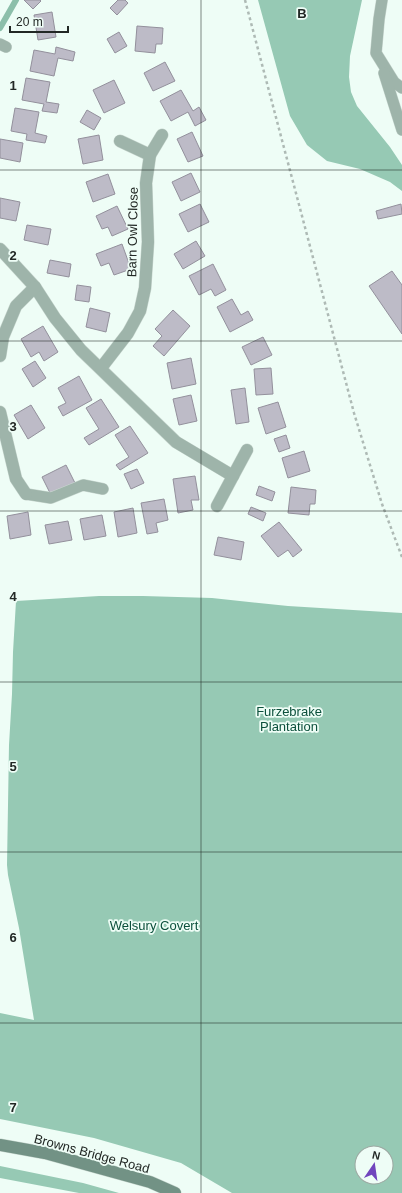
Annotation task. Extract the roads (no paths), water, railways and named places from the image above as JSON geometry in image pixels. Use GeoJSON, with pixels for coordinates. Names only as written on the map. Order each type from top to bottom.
{"type":"FeatureCollection","features":[{"type":"Feature","properties":{"kind":"street","name":"Barn Owl Close"},"geometry":{"type":"LineString","coordinates":[[101,368],[128,333],[140,311],[145,288],[148,242],[146,183],[150,155],[162,135]]}},
{"type":"Feature","properties":{"kind":"street"},"geometry":{"type":"LineString","coordinates":[[120,141],[150,155]]}},
{"type":"Feature","properties":{"kind":"street"},"geometry":{"type":"LineString","coordinates":[[0,248],[35,287],[59,323],[81,350],[176,442],[233,476]]}},
{"type":"Feature","properties":{"kind":"street"},"geometry":{"type":"LineString","coordinates":[[0,356],[3,337],[16,306],[35,287]]}},
{"type":"Feature","properties":{"kind":"street"},"geometry":{"type":"LineString","coordinates":[[0,412],[16,479],[26,494]]}},
{"type":"Feature","properties":{"kind":"street"},"geometry":{"type":"LineString","coordinates":[[217,506],[247,450]]}},
{"type":"Feature","properties":{"kind":"street","name":"Browns Bridge Road"},"geometry":{"type":"LineString","coordinates":[[0,1145],[45,1153],[150,1182],[175,1193]]}},
{"type":"Feature","properties":{"kind":"lane"},"geometry":{"type":"LineString","coordinates":[[382,0],[376,53],[394,82],[402,88]]}},
{"type":"Feature","properties":{"kind":"lane"},"geometry":{"type":"LineString","coordinates":[[380,58],[402,130]]}},
{"type":"Feature","properties":{"kind":"lane"},"geometry":{"type":"LineString","coordinates":[[26,494],[51,498],[83,485],[103,489]]}},
{"type":"Feature","properties":{"kind":"waterway"},"geometry":{"type":"LineString","coordinates":[[0,28],[16,0]]}},
{"type":"Feature","properties":{"kind":"park label","name":"Furzebrake Plantation"},"geometry":{"type":"Point","coordinates":[289,718]}},
{"type":"Feature","properties":{"kind":"park label","name":"Welsury Covert"},"geometry":{"type":"Point","coordinates":[154,925]}}]}
